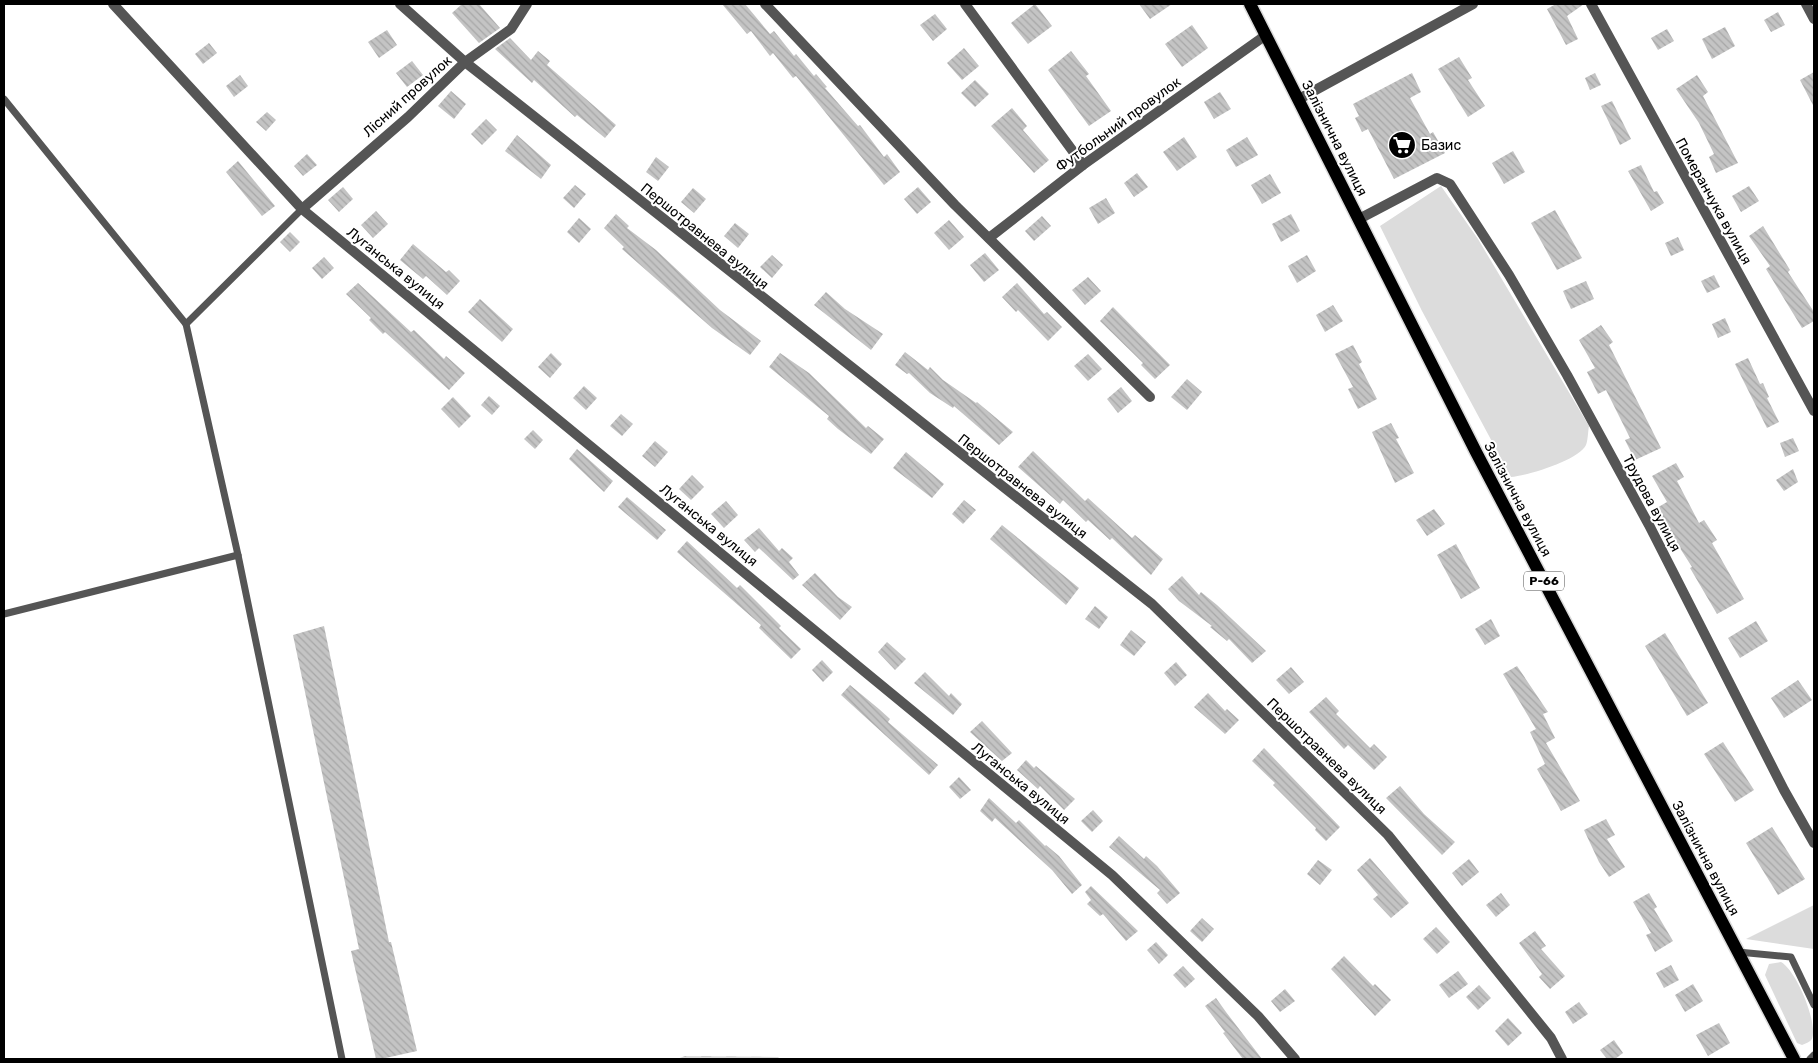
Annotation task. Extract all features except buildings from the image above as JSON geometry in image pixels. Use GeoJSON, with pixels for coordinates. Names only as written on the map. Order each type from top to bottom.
{"type":"FeatureCollection","features":[{"type":"Feature","properties":{"kind":"main road","name":"Залізнична вулиця"},"geometry":{"type":"LineString","coordinates":[[1250,4],[1476,452],[1794,1059]]}},
{"type":"Feature","properties":{"kind":"street","name":"Луганська вулиця"},"geometry":{"type":"LineString","coordinates":[[113,4],[302,208],[1112,876],[1258,1016],[1295,1059]]}},
{"type":"Feature","properties":{"kind":"street","name":"Першотравнева вулиця"},"geometry":{"type":"LineString","coordinates":[[400,4],[465,62],[1152,604],[1388,835],[1551,1038],[1562,1059]]}},
{"type":"Feature","properties":{"kind":"street","name":"Лісний провулок"},"geometry":{"type":"LineString","coordinates":[[302,208],[408,117],[465,62],[511,29],[527,4]]}},
{"type":"Feature","properties":{"kind":"street"},"geometry":{"type":"LineString","coordinates":[[765,4],[989,238],[1150,397]]}},
{"type":"Feature","properties":{"kind":"street"},"geometry":{"type":"LineString","coordinates":[[965,4],[1083,165]]}},
{"type":"Feature","properties":{"kind":"street"},"geometry":{"type":"LineString","coordinates":[[1299,99],[1473,4]]}},
{"type":"Feature","properties":{"kind":"street","name":"Померанчука вулиця"},"geometry":{"type":"LineString","coordinates":[[1590,4],[1814,410]]}},
{"type":"Feature","properties":{"kind":"street"},"geometry":{"type":"LineString","coordinates":[[1806,4],[1814,20]]}},
{"type":"Feature","properties":{"kind":"street","name":"Футбольний провулок"},"geometry":{"type":"LineString","coordinates":[[989,238],[1083,165],[1266,35]]}},
{"type":"Feature","properties":{"kind":"street","name":"Трудова вулиця"},"geometry":{"type":"LineString","coordinates":[[1359,219],[1437,178],[1450,184],[1509,275],[1572,384],[1649,525],[1780,781],[1814,843]]}},
{"type":"Feature","properties":{"kind":"lane"},"geometry":{"type":"LineString","coordinates":[[4,100],[186,324],[238,555],[342,1059]]}},
{"type":"Feature","properties":{"kind":"lane"},"geometry":{"type":"LineString","coordinates":[[186,324],[302,208]]}},
{"type":"Feature","properties":{"kind":"lane"},"geometry":{"type":"LineString","coordinates":[[4,614],[238,555]]}},
{"type":"Feature","properties":{"kind":"lane"},"geometry":{"type":"LineString","coordinates":[[1738,952],[1791,957],[1814,1005]]}},
{"type":"Feature","properties":{"kind":"lane"},"geometry":{"type":"LineString","coordinates":[[1810,1059],[1814,1055]]}},
{"type":"Feature","properties":{"kind":"green space"},"geometry":{"type":"Polygon","coordinates":[[[1441,186],[1478,239],[1589,426],[1586,445],[1581,451],[1552,466],[1528,474],[1511,477],[1422,311],[1380,226],[1441,186]]]}},
{"type":"Feature","properties":{"kind":"green space"},"geometry":{"type":"Polygon","coordinates":[[[1814,905],[1814,949],[1746,939],[1814,905]]]}},
{"type":"Feature","properties":{"kind":"green space"},"geometry":{"type":"Polygon","coordinates":[[[1781,962],[1787,967],[1799,985],[1809,1009],[1813,1031],[1812,1039],[1802,1045],[1797,1043],[1765,975],[1769,964],[1781,962]]]}},
{"type":"Feature","properties":{"kind":"green space"},"geometry":{"type":"Polygon","coordinates":[[[685,1056],[778,1057],[780,1059],[677,1059],[685,1056]]]}},
{"type":"Feature","properties":{"kind":"place","name":"Базис"},"geometry":{"type":"Point","coordinates":[1402,145]}}]}
